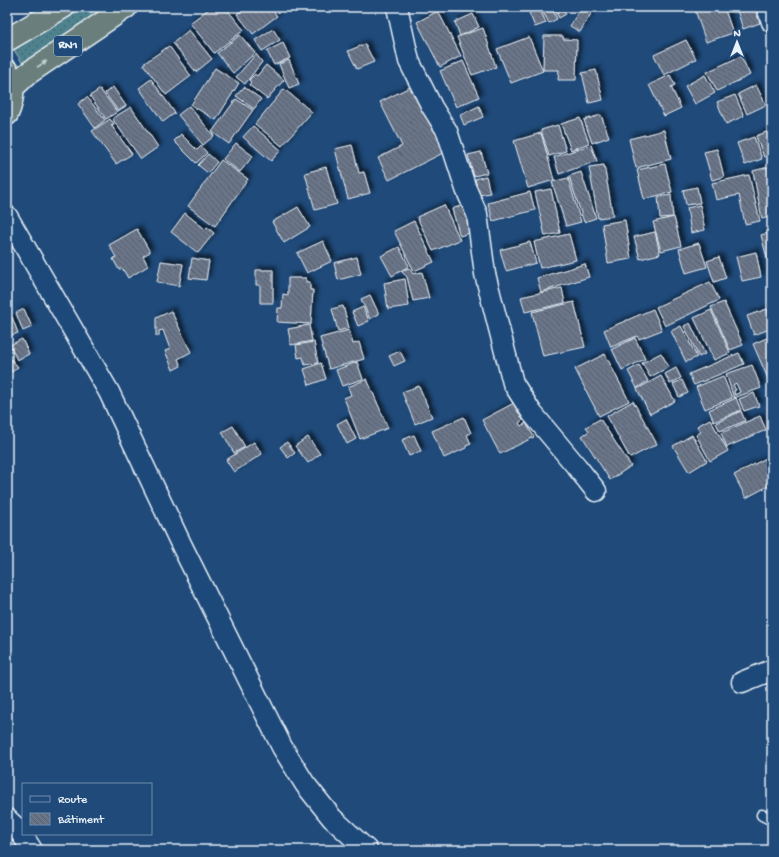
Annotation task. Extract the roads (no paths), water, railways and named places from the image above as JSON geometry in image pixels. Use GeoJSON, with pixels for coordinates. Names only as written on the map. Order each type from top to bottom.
{"type":"FeatureCollection","features":[{"type":"Feature","properties":{"kind":"highway"},"geometry":{"type":"LineString","coordinates":[[7,40],[63,7]]}},
{"type":"Feature","properties":{"kind":"highway","name":"RN1"},"geometry":{"type":"LineString","coordinates":[[7,114],[11,103],[10,80],[27,74],[126,7]]}},
{"type":"Feature","properties":{"kind":"street"},"geometry":{"type":"LineString","coordinates":[[397,7],[409,61],[432,107],[447,131],[466,189],[477,214],[485,274],[513,383],[532,413],[577,466],[596,492]]}},
{"type":"Feature","properties":{"kind":"street"},"geometry":{"type":"LineString","coordinates":[[768,7],[772,22]]}},
{"type":"Feature","properties":{"kind":"street"},"geometry":{"type":"LineString","coordinates":[[7,216],[109,392],[181,544],[282,747],[305,784],[332,818],[367,850]]}},
{"type":"Feature","properties":{"kind":"street"},"geometry":{"type":"LineString","coordinates":[[742,682],[772,670]]}},
{"type":"Feature","properties":{"kind":"street"},"geometry":{"type":"LineString","coordinates":[[7,819],[22,835]]}},
{"type":"Feature","properties":{"kind":"street"},"geometry":{"type":"LineString","coordinates":[[22,835],[32,850]]}},
{"type":"Feature","properties":{"kind":"lane"},"geometry":{"type":"LineString","coordinates":[[762,815],[772,820]]}}]}
